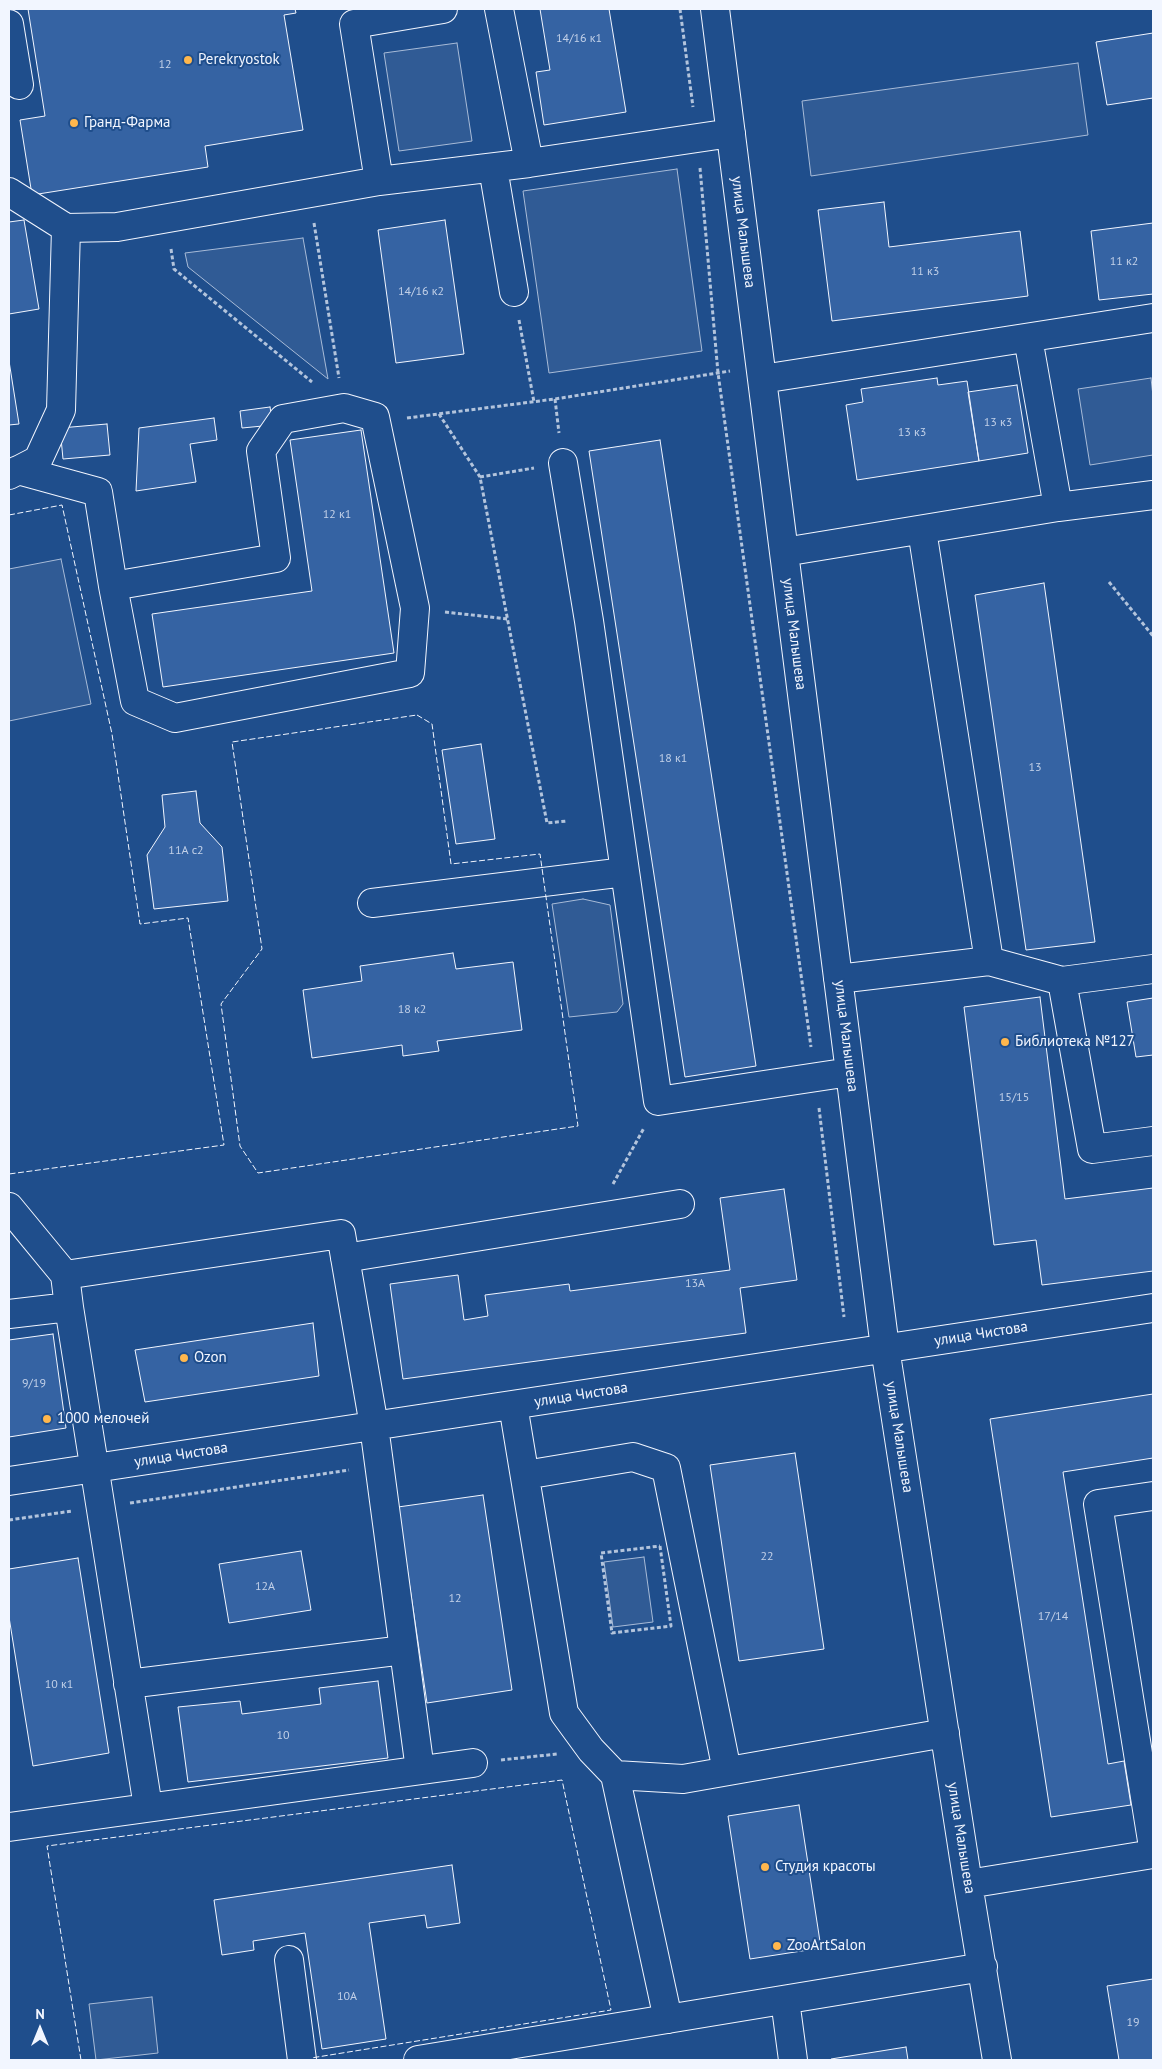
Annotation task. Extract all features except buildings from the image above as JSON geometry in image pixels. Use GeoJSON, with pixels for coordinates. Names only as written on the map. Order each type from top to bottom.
{"type":"FeatureCollection","features":[{"type":"Feature","properties":{"kind":"street"},"geometry":{"type":"LineString","coordinates":[[352,9],[356,36]]}},
{"type":"Feature","properties":{"kind":"street"},"geometry":{"type":"LineString","coordinates":[[379,181],[354,24],[443,9]]}},
{"type":"Feature","properties":{"kind":"street"},"geometry":{"type":"LineString","coordinates":[[499,9],[528,163]]}},
{"type":"Feature","properties":{"kind":"street","name":"улица Малышева"},"geometry":{"type":"LineString","coordinates":[[715,9],[886,1348],[944,1733],[997,2060]]}},
{"type":"Feature","properties":{"kind":"street"},"geometry":{"type":"LineString","coordinates":[[9,24],[19,85]]}},
{"type":"Feature","properties":{"kind":"street"},"geometry":{"type":"LineString","coordinates":[[9,192],[66,228],[116,227],[379,181],[493,168],[731,132]]}},
{"type":"Feature","properties":{"kind":"street"},"geometry":{"type":"LineString","coordinates":[[493,168],[514,292]]}},
{"type":"Feature","properties":{"kind":"street"},"geometry":{"type":"LineString","coordinates":[[14,473],[38,460],[61,410],[66,228]]}},
{"type":"Feature","properties":{"kind":"street"},"geometry":{"type":"LineString","coordinates":[[761,373],[1028,338],[1153,318]]}},
{"type":"Feature","properties":{"kind":"street"},"geometry":{"type":"LineString","coordinates":[[1028,338],[1058,507]]}},
{"type":"Feature","properties":{"kind":"street"},"geometry":{"type":"LineString","coordinates":[[14,473],[98,492],[114,586],[135,700],[175,718],[410,674],[415,608],[375,416],[344,408],[283,419],[261,451],[276,558],[114,586]]}},
{"type":"Feature","properties":{"kind":"street"},"geometry":{"type":"LineString","coordinates":[[562,463],[590,631],[658,1101],[850,1072]]}},
{"type":"Feature","properties":{"kind":"street"},"geometry":{"type":"LineString","coordinates":[[784,552],[1058,507],[1153,495]]}},
{"type":"Feature","properties":{"kind":"street"},"geometry":{"type":"LineString","coordinates":[[922,530],[989,961]]}},
{"type":"Feature","properties":{"kind":"street"},"geometry":{"type":"LineString","coordinates":[[372,903],[625,872]]}},
{"type":"Feature","properties":{"kind":"street"},"geometry":{"type":"LineString","coordinates":[[838,979],[989,961],[1062,981],[1153,968]]}},
{"type":"Feature","properties":{"kind":"street"},"geometry":{"type":"LineString","coordinates":[[1062,981],[1092,1149],[1153,1141]]}},
{"type":"Feature","properties":{"kind":"street"},"geometry":{"type":"LineString","coordinates":[[346,1258],[680,1204]]}},
{"type":"Feature","properties":{"kind":"street"},"geometry":{"type":"LineString","coordinates":[[9,1207],[65,1275],[148,1807]]}},
{"type":"Feature","properties":{"kind":"street"},"geometry":{"type":"LineString","coordinates":[[65,1275],[341,1234],[374,1426],[420,1770]]}},
{"type":"Feature","properties":{"kind":"street"},"geometry":{"type":"LineString","coordinates":[[9,1314],[69,1306]]}},
{"type":"Feature","properties":{"kind":"street","name":"улица Чистова"},"geometry":{"type":"LineString","coordinates":[[9,1481],[1153,1308]]}},
{"type":"Feature","properties":{"kind":"street"},"geometry":{"type":"LineString","coordinates":[[513,1405],[564,1713],[591,1750],[615,1775],[668,2019]]}},
{"type":"Feature","properties":{"kind":"street"},"geometry":{"type":"LineString","coordinates":[[525,1475],[633,1457],[666,1468],[727,1771]]}},
{"type":"Feature","properties":{"kind":"street"},"geometry":{"type":"LineString","coordinates":[[1153,1496],[1098,1504],[1153,1847]]}},
{"type":"Feature","properties":{"kind":"street"},"geometry":{"type":"LineString","coordinates":[[128,1684],[404,1650]]}},
{"type":"Feature","properties":{"kind":"street"},"geometry":{"type":"LineString","coordinates":[[615,1775],[682,1779],[944,1733]]}},
{"type":"Feature","properties":{"kind":"street"},"geometry":{"type":"LineString","coordinates":[[9,1823],[148,1807],[473,1763]]}},
{"type":"Feature","properties":{"kind":"street"},"geometry":{"type":"LineString","coordinates":[[968,1884],[1153,1854]]}},
{"type":"Feature","properties":{"kind":"street"},"geometry":{"type":"LineString","coordinates":[[288,1960],[302,2060]]}},
{"type":"Feature","properties":{"kind":"street"},"geometry":{"type":"LineString","coordinates":[[418,2060],[555,2049],[668,2019],[982,1967]]}},
{"type":"Feature","properties":{"kind":"street"},"geometry":{"type":"LineString","coordinates":[[785,2000],[793,2060]]}},
{"type":"Feature","properties":{"kind":"path"},"geometry":{"type":"LineString","coordinates":[[680,9],[697,137],[718,373],[816,1077],[844,1317]]}},
{"type":"Feature","properties":{"kind":"path"},"geometry":{"type":"LineString","coordinates":[[309,194],[344,408]]}},
{"type":"Feature","properties":{"kind":"path"},"geometry":{"type":"LineString","coordinates":[[166,219],[174,269],[344,408]]}},
{"type":"Feature","properties":{"kind":"path"},"geometry":{"type":"LineString","coordinates":[[514,292],[534,402]]}},
{"type":"Feature","properties":{"kind":"path"},"geometry":{"type":"LineString","coordinates":[[376,422],[534,402],[718,373],[761,373]]}},
{"type":"Feature","properties":{"kind":"path"},"geometry":{"type":"LineString","coordinates":[[440,414],[480,477],[547,823],[567,821]]}},
{"type":"Feature","properties":{"kind":"path"},"geometry":{"type":"LineString","coordinates":[[480,477],[562,463]]}},
{"type":"Feature","properties":{"kind":"path"},"geometry":{"type":"LineString","coordinates":[[1109,582],[1153,636]]}},
{"type":"Feature","properties":{"kind":"path"},"geometry":{"type":"LineString","coordinates":[[415,608],[508,619]]}},
{"type":"Feature","properties":{"kind":"path"},"geometry":{"type":"LineString","coordinates":[[594,1218],[658,1101]]}},
{"type":"Feature","properties":{"kind":"path"},"geometry":{"type":"LineString","coordinates":[[9,1520],[379,1465]]}},
{"type":"Feature","properties":{"kind":"path"},"geometry":{"type":"LineString","coordinates":[[660,1546],[671,1626],[612,1633],[601,1553],[660,1546]]}},
{"type":"Feature","properties":{"kind":"path"},"geometry":{"type":"LineString","coordinates":[[473,1763],[591,1750]]}},
{"type":"Feature","properties":{"kind":"shaded area"},"geometry":{"type":"Polygon","coordinates":[[[457,43],[472,141],[399,151],[384,53],[457,43]]]}},
{"type":"Feature","properties":{"kind":"shaded area"},"geometry":{"type":"Polygon","coordinates":[[[1078,63],[1088,135],[811,176],[802,101],[1078,63]]]}},
{"type":"Feature","properties":{"kind":"shaded area"},"geometry":{"type":"Polygon","coordinates":[[[677,169],[702,351],[549,373],[523,191],[677,169]]]}},
{"type":"Feature","properties":{"kind":"shaded area"},"geometry":{"type":"Polygon","coordinates":[[[303,238],[328,379],[188,267],[185,253],[303,238]]]}},
{"type":"Feature","properties":{"kind":"shaded area"},"geometry":{"type":"Polygon","coordinates":[[[1151,378],[1153,396],[1153,455],[1090,465],[1078,389],[1151,378]]]}},
{"type":"Feature","properties":{"kind":"shaded area"},"geometry":{"type":"Polygon","coordinates":[[[61,559],[91,704],[9,721],[9,569],[61,559]]]}},
{"type":"Feature","properties":{"kind":"shaded area"},"geometry":{"type":"Polygon","coordinates":[[[583,899],[610,905],[623,1004],[617,1012],[569,1017],[552,904],[583,899]]]}},
{"type":"Feature","properties":{"kind":"shaded area"},"geometry":{"type":"Polygon","coordinates":[[[644,1557],[653,1622],[613,1627],[604,1562],[644,1557]]]}},
{"type":"Feature","properties":{"kind":"shaded area"},"geometry":{"type":"Polygon","coordinates":[[[152,1997],[158,2053],[96,2060],[89,2004],[152,1997]]]}},
{"type":"Feature","properties":{"kind":"fence"},"geometry":{"type":"LineString","coordinates":[[9,515],[62,505],[112,734],[140,924],[188,918],[224,1145],[9,1174]]}},
{"type":"Feature","properties":{"kind":"fence"},"geometry":{"type":"LineString","coordinates":[[417,715],[432,724],[451,864],[540,854],[578,1126],[258,1173],[240,1146],[221,1004],[262,949],[232,742],[417,715]]}},
{"type":"Feature","properties":{"kind":"fence"},"geometry":{"type":"LineString","coordinates":[[81,2060],[47,1846],[562,1780],[611,2010],[311,2058]]}},
{"type":"Feature","properties":{"kind":"place","name":"Perekryostok"},"geometry":{"type":"Point","coordinates":[188,60]}},
{"type":"Feature","properties":{"kind":"place","name":"Гранд-Фарма"},"geometry":{"type":"Point","coordinates":[74,123]}},
{"type":"Feature","properties":{"kind":"place","name":"Библиотека №127"},"geometry":{"type":"Point","coordinates":[1005,1042]}},
{"type":"Feature","properties":{"kind":"place","name":"Ozon"},"geometry":{"type":"Point","coordinates":[184,1358]}},
{"type":"Feature","properties":{"kind":"place","name":"1000 мелочей"},"geometry":{"type":"Point","coordinates":[47,1419]}},
{"type":"Feature","properties":{"kind":"place","name":"Студия красоты"},"geometry":{"type":"Point","coordinates":[765,1867]}},
{"type":"Feature","properties":{"kind":"place","name":"ZooArtSalon"},"geometry":{"type":"Point","coordinates":[777,1946]}}]}
